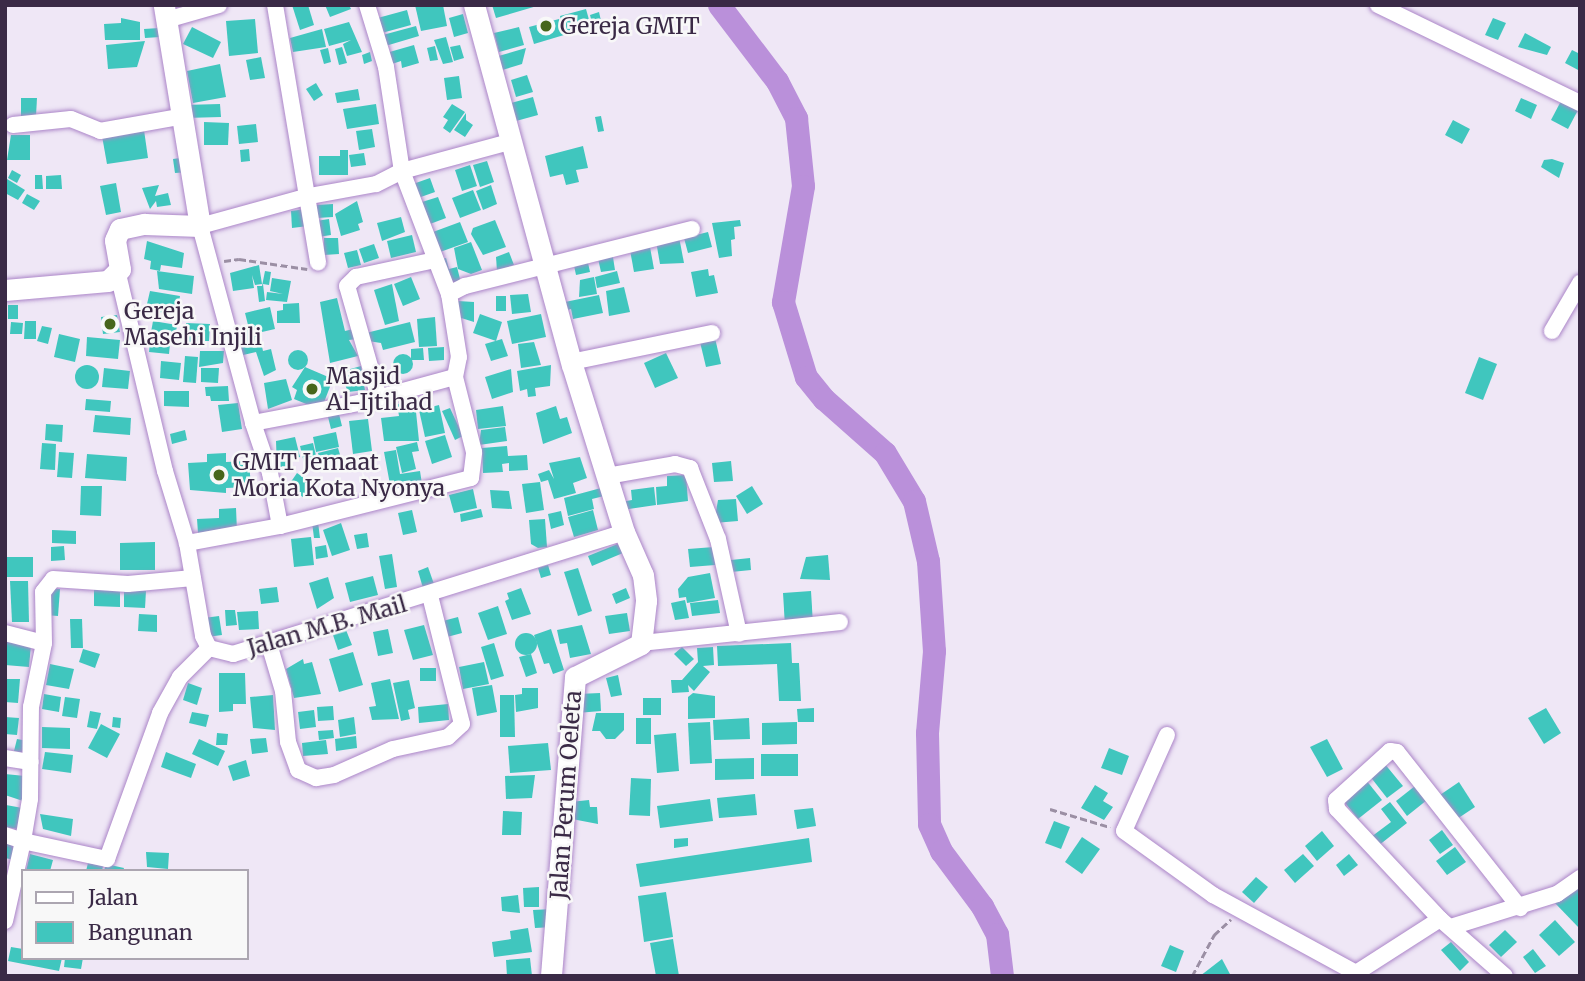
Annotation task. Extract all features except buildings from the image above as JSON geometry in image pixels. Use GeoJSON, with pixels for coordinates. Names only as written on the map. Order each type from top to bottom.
{"type":"FeatureCollection","features":[{"type":"Feature","properties":{"kind":"street"},"geometry":{"type":"LineString","coordinates":[[219,5],[165,12],[208,264],[270,473],[280,526]]}},
{"type":"Feature","properties":{"kind":"street"},"geometry":{"type":"LineString","coordinates":[[275,5],[318,262]]}},
{"type":"Feature","properties":{"kind":"street"},"geometry":{"type":"LineString","coordinates":[[187,543],[280,526],[471,478],[474,452],[455,377],[459,357],[449,294],[402,171],[386,67],[367,5]]}},
{"type":"Feature","properties":{"kind":"street"},"geometry":{"type":"LineString","coordinates":[[474,5],[571,362],[624,532],[643,575],[646,601],[637,647],[840,622]]}},
{"type":"Feature","properties":{"kind":"street"},"geometry":{"type":"LineString","coordinates":[[1378,5],[1580,103]]}},
{"type":"Feature","properties":{"kind":"street"},"geometry":{"type":"LineString","coordinates":[[13,125],[71,119],[100,131],[184,116]]}},
{"type":"Feature","properties":{"kind":"street"},"geometry":{"type":"LineString","coordinates":[[5,835],[107,859],[160,713],[180,677],[209,648],[203,636],[187,543],[164,471],[118,274],[115,234],[120,229],[144,224],[200,226],[309,196],[376,184],[402,171],[513,141]]}},
{"type":"Feature","properties":{"kind":"street"},"geometry":{"type":"LineString","coordinates":[[449,294],[544,263],[692,229]]}},
{"type":"Feature","properties":{"kind":"street"},"geometry":{"type":"LineString","coordinates":[[379,398],[347,286],[356,277],[435,260]]}},
{"type":"Feature","properties":{"kind":"street"},"geometry":{"type":"LineString","coordinates":[[5,290],[98,283],[118,274]]}},
{"type":"Feature","properties":{"kind":"street"},"geometry":{"type":"LineString","coordinates":[[1552,331],[1580,283]]}},
{"type":"Feature","properties":{"kind":"street"},"geometry":{"type":"LineString","coordinates":[[571,362],[712,333]]}},
{"type":"Feature","properties":{"kind":"street"},"geometry":{"type":"LineString","coordinates":[[253,423],[379,398],[455,377]]}},
{"type":"Feature","properties":{"kind":"street"},"geometry":{"type":"LineString","coordinates":[[607,475],[676,464],[690,468],[718,539],[739,634]]}},
{"type":"Feature","properties":{"kind":"street","name":"Jalan M.B. Mail"},"geometry":{"type":"LineString","coordinates":[[209,648],[233,654],[269,644],[430,596],[624,532]]}},
{"type":"Feature","properties":{"kind":"street"},"geometry":{"type":"LineString","coordinates":[[5,921],[23,841],[31,762],[31,707],[44,643],[43,592],[53,579],[128,584],[193,578]]}},
{"type":"Feature","properties":{"kind":"street"},"geometry":{"type":"LineString","coordinates":[[269,644],[283,691],[288,742],[298,771],[316,778],[334,775],[393,750],[448,737],[462,724],[430,596]]}},
{"type":"Feature","properties":{"kind":"street"},"geometry":{"type":"LineString","coordinates":[[5,633],[44,643]]}},
{"type":"Feature","properties":{"kind":"street","name":"Jalan Perum Oeleta"},"geometry":{"type":"LineString","coordinates":[[551,976],[572,751],[574,683],[584,669],[637,647]]}},
{"type":"Feature","properties":{"kind":"street"},"geometry":{"type":"LineString","coordinates":[[1167,735],[1124,831],[1213,895],[1356,973],[1445,923],[1520,908],[1557,894],[1580,878]]}},
{"type":"Feature","properties":{"kind":"street"},"geometry":{"type":"LineString","coordinates":[[1505,976],[1445,923],[1335,804],[1393,750],[1520,908]]}},
{"type":"Feature","properties":{"kind":"street"},"geometry":{"type":"LineString","coordinates":[[5,758],[31,762]]}},
{"type":"Feature","properties":{"kind":"path"},"geometry":{"type":"LineString","coordinates":[[208,264],[239,259],[307,269],[318,262]]}},
{"type":"Feature","properties":{"kind":"path"},"geometry":{"type":"LineString","coordinates":[[1050,809],[1124,831]]}},
{"type":"Feature","properties":{"kind":"path"},"geometry":{"type":"LineString","coordinates":[[1192,976],[1214,935],[1243,911]]}},
{"type":"Feature","properties":{"kind":"waterway"},"geometry":{"type":"LineString","coordinates":[[719,5],[777,81],[796,118],[803,186],[783,302],[806,377],[824,399],[885,453],[914,501],[928,561],[934,651],[927,733],[929,824],[941,851],[982,906],[997,934],[1002,976]]}},
{"type":"Feature","properties":{"kind":"place","name":"Gereja GMIT"},"geometry":{"type":"Point","coordinates":[546,26]}},
{"type":"Feature","properties":{"kind":"place","name":"Gereja Masehi Injili"},"geometry":{"type":"Point","coordinates":[110,324]}},
{"type":"Feature","properties":{"kind":"place","name":"Masjid Al-Ijtihad"},"geometry":{"type":"Point","coordinates":[312,389]}},
{"type":"Feature","properties":{"kind":"place","name":"GMIT Jemaat Moria Kota Nyonya"},"geometry":{"type":"Point","coordinates":[219,475]}}]}
